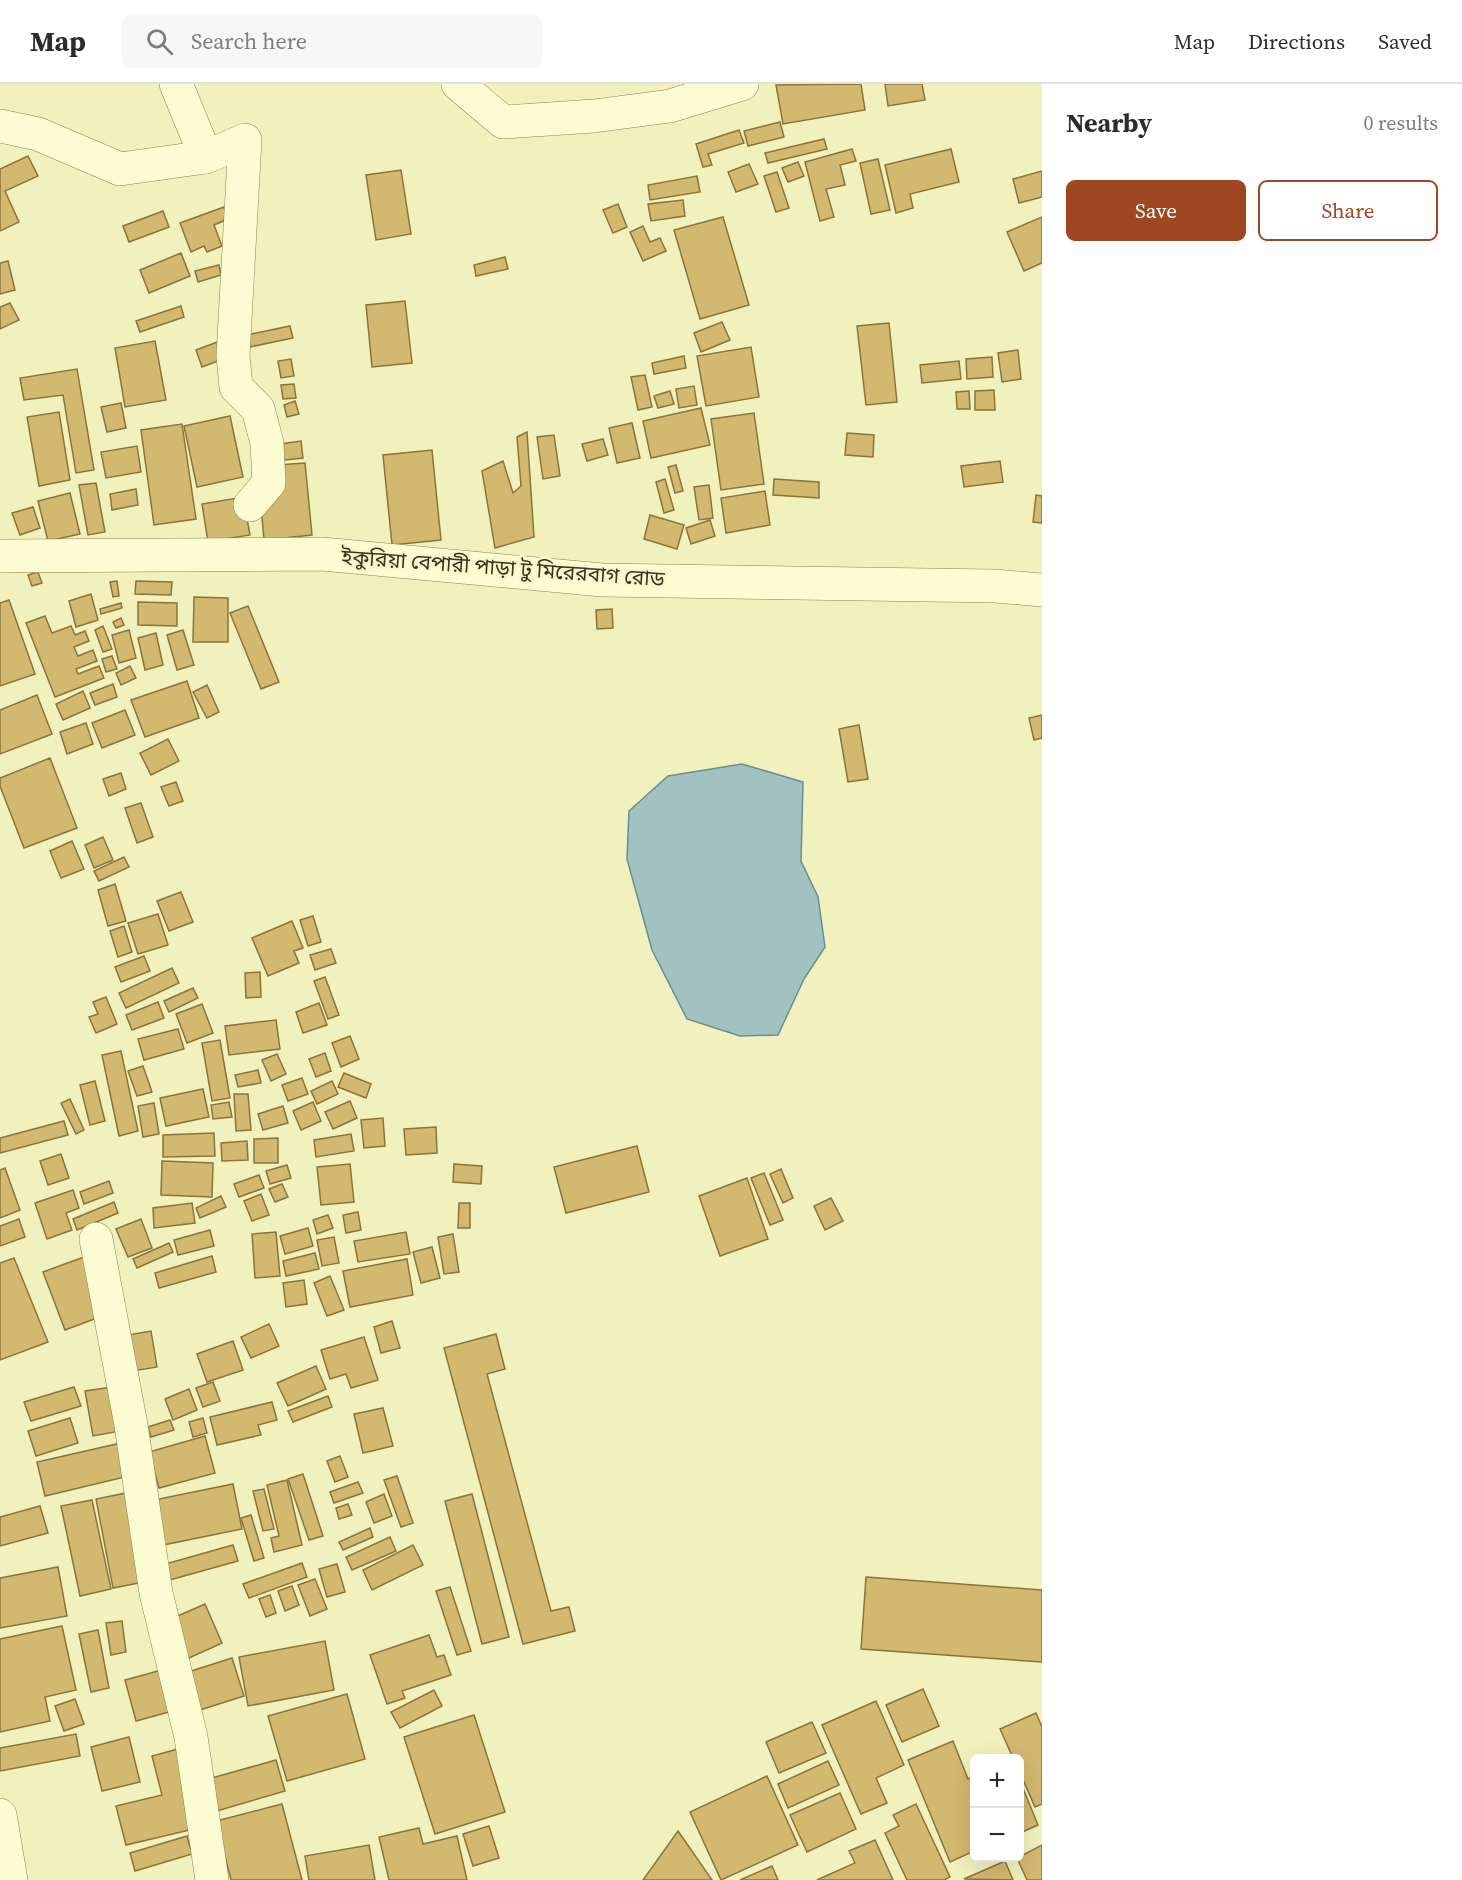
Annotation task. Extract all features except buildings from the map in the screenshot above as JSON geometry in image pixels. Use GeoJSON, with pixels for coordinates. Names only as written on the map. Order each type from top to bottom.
{"type":"FeatureCollection","features":[{"type":"Feature","properties":{"kind":"street"},"geometry":{"type":"LineString","coordinates":[[176,84],[206,157]]}},
{"type":"Feature","properties":{"kind":"street"},"geometry":{"type":"LineString","coordinates":[[459,84],[503,122],[594,116],[670,106],[742,84]]}},
{"type":"Feature","properties":{"kind":"street"},"geometry":{"type":"LineString","coordinates":[[0,126],[38,134],[120,169],[206,157],[245,140],[233,356],[236,387],[258,409],[267,443],[269,483],[250,505]]}},
{"type":"Feature","properties":{"kind":"street","name":"ইকুরিয়া বেপারী পাড়া টু মিরেরবাগ রোড"},"geometry":{"type":"LineString","coordinates":[[0,556],[322,554],[602,580],[995,586],[1042,590]]}},
{"type":"Feature","properties":{"kind":"street"},"geometry":{"type":"LineString","coordinates":[[96,1239],[131,1425],[156,1593],[191,1737],[212,1880]]}},
{"type":"Feature","properties":{"kind":"street"},"geometry":{"type":"LineString","coordinates":[[0,1815],[11,1880]]}},
{"type":"Feature","properties":{"kind":"water"},"geometry":{"type":"Polygon","coordinates":[[[742,764],[803,782],[801,861],[818,897],[825,947],[804,979],[778,1035],[740,1036],[687,1019],[652,950],[627,859],[629,811],[668,776],[742,764]]]}}]}
